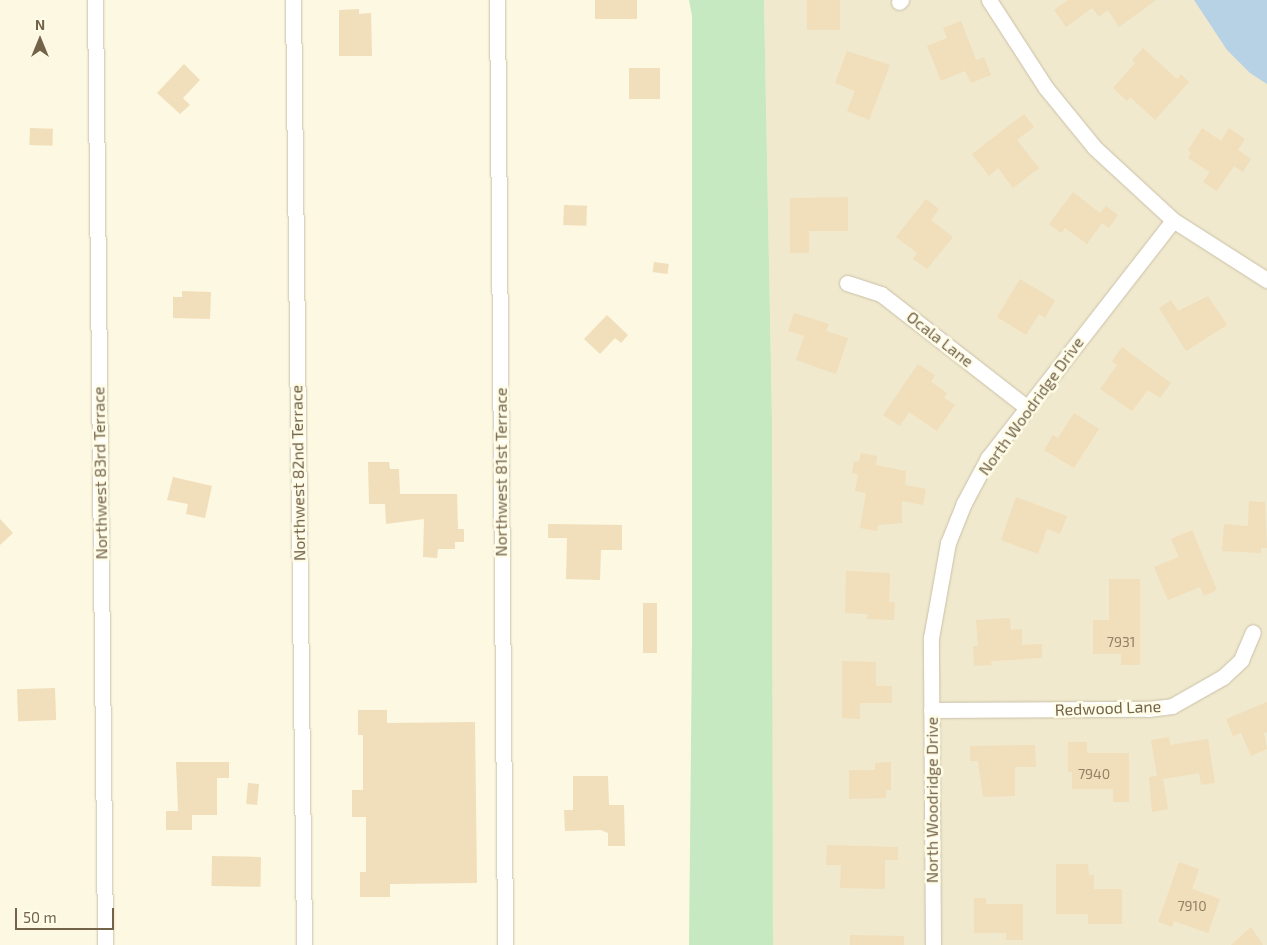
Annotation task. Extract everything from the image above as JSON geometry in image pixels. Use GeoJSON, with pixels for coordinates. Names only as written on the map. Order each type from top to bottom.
{"type":"FeatureCollection","features":[{"type":"Feature","properties":{"kind":"street","name":"Northwest 83rd Terrace"},"geometry":{"type":"LineString","coordinates":[[95,0],[105,945]]}},
{"type":"Feature","properties":{"kind":"street","name":"Northwest 82nd Terrace"},"geometry":{"type":"LineString","coordinates":[[293,0],[304,945]]}},
{"type":"Feature","properties":{"kind":"street","name":"Northwest 81st Terrace"},"geometry":{"type":"LineString","coordinates":[[496,0],[505,945]]}},
{"type":"Feature","properties":{"kind":"street"},"geometry":{"type":"LineString","coordinates":[[989,0],[1046,88],[1096,148],[1173,220],[1267,280]]}},
{"type":"Feature","properties":{"kind":"street","name":"North Woodridge Drive"},"geometry":{"type":"LineString","coordinates":[[933,945],[931,638],[948,543],[964,503],[988,458],[1173,220]]}},
{"type":"Feature","properties":{"kind":"street","name":"Ocala Lane"},"geometry":{"type":"LineString","coordinates":[[847,283],[881,294],[1026,407]]}},
{"type":"Feature","properties":{"kind":"street","name":"Redwood Lane"},"geometry":{"type":"LineString","coordinates":[[931,710],[1148,709],[1172,706],[1223,677],[1241,660],[1253,632]]}},
{"type":"Feature","properties":{"kind":"shaded area"},"geometry":{"type":"Polygon","coordinates":[[[764,0],[1267,0],[1267,945],[773,945],[772,419],[764,0]]]}},
{"type":"Feature","properties":{"kind":"green space"},"geometry":{"type":"Polygon","coordinates":[[[689,0],[764,0],[772,419],[773,945],[689,945],[692,640],[692,16],[689,0]]]}},
{"type":"Feature","properties":{"kind":"water"},"geometry":{"type":"Polygon","coordinates":[[[1194,0],[1267,0],[1267,84],[1250,73],[1227,50],[1194,0]]]}},
{"type":"Feature","properties":{"kind":"building"},"geometry":{"type":"Polygon","coordinates":[[[595,0],[637,0],[637,19],[595,19],[595,0]]]}},
{"type":"Feature","properties":{"kind":"building"},"geometry":{"type":"Polygon","coordinates":[[[807,0],[840,0],[840,30],[807,30],[807,0]]]}},
{"type":"Feature","properties":{"kind":"building"},"geometry":{"type":"Polygon","coordinates":[[[1068,0],[1156,0],[1119,27],[1108,10],[1099,17],[1092,8],[1066,27],[1054,10],[1068,0]]]}},
{"type":"Feature","properties":{"kind":"building"},"geometry":{"type":"Polygon","coordinates":[[[359,9],[359,14],[371,13],[372,56],[339,56],[339,10],[359,9]]]}},
{"type":"Feature","properties":{"kind":"building"},"geometry":{"type":"Polygon","coordinates":[[[961,21],[976,60],[984,57],[991,75],[971,83],[965,71],[941,81],[927,46],[947,38],[943,28],[961,21]]]}},
{"type":"Feature","properties":{"kind":"building"},"geometry":{"type":"Polygon","coordinates":[[[1143,48],[1177,79],[1181,74],[1189,82],[1155,120],[1130,97],[1127,101],[1113,88],[1135,63],[1132,60],[1143,48]]]}},
{"type":"Feature","properties":{"kind":"building"},"geometry":{"type":"Polygon","coordinates":[[[847,51],[890,65],[869,120],[847,111],[855,91],[835,83],[847,51]]]}},
{"type":"Feature","properties":{"kind":"building"},"geometry":{"type":"Polygon","coordinates":[[[184,64],[200,80],[183,98],[190,105],[180,114],[157,93],[184,64]]]}},
{"type":"Feature","properties":{"kind":"building"},"geometry":{"type":"Polygon","coordinates":[[[629,68],[660,68],[660,99],[629,99],[629,68]]]}},
{"type":"Feature","properties":{"kind":"building"},"geometry":{"type":"Polygon","coordinates":[[[1024,114],[1034,127],[1017,140],[1039,168],[1013,188],[998,168],[989,176],[972,154],[1024,114]]]}},
{"type":"Feature","properties":{"kind":"building"},"geometry":{"type":"Polygon","coordinates":[[[30,128],[53,129],[52,146],[29,145],[30,128]]]}},
{"type":"Feature","properties":{"kind":"building"},"geometry":{"type":"Polygon","coordinates":[[[1202,128],[1221,141],[1229,128],[1245,139],[1238,150],[1251,159],[1243,172],[1234,166],[1217,191],[1203,182],[1210,172],[1188,158],[1191,153],[1188,150],[1202,128]]]}},
{"type":"Feature","properties":{"kind":"building"},"geometry":{"type":"Polygon","coordinates":[[[1073,192],[1100,213],[1106,206],[1118,215],[1109,228],[1102,223],[1087,244],[1065,228],[1061,233],[1049,224],[1073,192]]]}},
{"type":"Feature","properties":{"kind":"building"},"geometry":{"type":"Polygon","coordinates":[[[848,197],[848,231],[809,231],[809,253],[790,253],[790,198],[848,197]]]}},
{"type":"Feature","properties":{"kind":"building"},"geometry":{"type":"Polygon","coordinates":[[[926,199],[939,209],[931,220],[953,237],[927,269],[913,259],[917,253],[896,237],[926,199]]]}},
{"type":"Feature","properties":{"kind":"building"},"geometry":{"type":"Polygon","coordinates":[[[564,205],[587,206],[586,226],[563,225],[564,205]]]}},
{"type":"Feature","properties":{"kind":"building"},"geometry":{"type":"Polygon","coordinates":[[[654,262],[669,264],[667,274],[653,272],[654,262]]]}},
{"type":"Feature","properties":{"kind":"building"},"geometry":{"type":"Polygon","coordinates":[[[1020,279],[1055,300],[1045,318],[1039,314],[1026,335],[997,317],[1020,279]]]}},
{"type":"Feature","properties":{"kind":"building"},"geometry":{"type":"Polygon","coordinates":[[[182,291],[211,292],[210,319],[173,318],[173,297],[182,297],[182,291]]]}},
{"type":"Feature","properties":{"kind":"building"},"geometry":{"type":"Polygon","coordinates":[[[1208,296],[1227,325],[1186,351],[1159,308],[1171,300],[1178,311],[1208,296]]]}},
{"type":"Feature","properties":{"kind":"building"},"geometry":{"type":"Polygon","coordinates":[[[794,313],[829,324],[826,331],[848,338],[836,374],[796,360],[804,336],[788,331],[794,313]]]}},
{"type":"Feature","properties":{"kind":"building"},"geometry":{"type":"Polygon","coordinates":[[[607,315],[628,335],[621,343],[615,338],[600,354],[584,339],[607,315]]]}},
{"type":"Feature","properties":{"kind":"building"},"geometry":{"type":"Polygon","coordinates":[[[1122,347],[1171,383],[1160,398],[1148,390],[1132,411],[1100,389],[1117,365],[1112,361],[1122,347]]]}},
{"type":"Feature","properties":{"kind":"building"},"geometry":{"type":"Polygon","coordinates":[[[918,364],[935,375],[931,382],[947,393],[944,398],[955,405],[937,431],[909,412],[900,426],[883,415],[918,364]]]}},
{"type":"Feature","properties":{"kind":"building"},"geometry":{"type":"Polygon","coordinates":[[[1074,413],[1099,429],[1074,468],[1044,450],[1053,435],[1058,438],[1074,413]]]}},
{"type":"Feature","properties":{"kind":"building"},"geometry":{"type":"Polygon","coordinates":[[[861,453],[877,456],[876,465],[906,471],[905,485],[926,489],[923,505],[902,501],[902,523],[878,525],[877,531],[860,528],[866,493],[855,491],[858,474],[852,473],[854,462],[859,461],[861,453]]]}},
{"type":"Feature","properties":{"kind":"building"},"geometry":{"type":"Polygon","coordinates":[[[368,462],[389,462],[390,469],[399,469],[400,494],[457,494],[458,529],[464,529],[464,542],[455,542],[455,549],[438,549],[437,558],[423,557],[424,519],[386,524],[385,504],[369,504],[368,462]]]}},
{"type":"Feature","properties":{"kind":"building"},"geometry":{"type":"Polygon","coordinates":[[[173,477],[212,486],[205,518],[186,514],[188,504],[167,500],[173,477]]]}},
{"type":"Feature","properties":{"kind":"building"},"geometry":{"type":"Polygon","coordinates":[[[1016,497],[1067,516],[1060,534],[1047,529],[1038,554],[1001,540],[1016,497]]]}},
{"type":"Feature","properties":{"kind":"building"},"geometry":{"type":"Polygon","coordinates":[[[1249,501],[1265,502],[1267,548],[1261,548],[1261,553],[1222,551],[1224,524],[1248,526],[1249,501]]]}},
{"type":"Feature","properties":{"kind":"building"},"geometry":{"type":"Polygon","coordinates":[[[0,519],[13,533],[0,545],[0,519]]]}},
{"type":"Feature","properties":{"kind":"building"},"geometry":{"type":"Polygon","coordinates":[[[548,524],[622,525],[622,550],[601,550],[600,580],[566,579],[567,538],[548,538],[548,524]]]}},
{"type":"Feature","properties":{"kind":"building"},"geometry":{"type":"Polygon","coordinates":[[[1192,530],[1217,590],[1204,596],[1200,587],[1168,600],[1154,567],[1179,557],[1171,539],[1192,530]]]}},
{"type":"Feature","properties":{"kind":"building"},"geometry":{"type":"Polygon","coordinates":[[[846,571],[890,573],[889,602],[895,602],[894,620],[867,619],[868,614],[845,613],[846,571]]]}},
{"type":"Feature","properties":{"kind":"building"},"geometry":{"type":"Polygon","coordinates":[[[1109,579],[1140,579],[1140,665],[1121,665],[1121,654],[1093,654],[1093,620],[1109,620],[1109,579]]]}},
{"type":"Feature","properties":{"kind":"building"},"geometry":{"type":"Polygon","coordinates":[[[643,603],[657,603],[657,653],[643,653],[643,603]]]}},
{"type":"Feature","properties":{"kind":"building"},"geometry":{"type":"Polygon","coordinates":[[[1010,618],[1011,630],[1022,629],[1022,645],[1042,644],[1042,658],[991,661],[992,665],[974,666],[973,646],[978,646],[976,620],[1010,618]]]}},
{"type":"Feature","properties":{"kind":"building"},"geometry":{"type":"Polygon","coordinates":[[[842,661],[876,662],[876,686],[892,686],[892,703],[860,703],[860,719],[842,718],[842,661]]]}},
{"type":"Feature","properties":{"kind":"building"},"geometry":{"type":"Polygon","coordinates":[[[55,688],[56,720],[18,721],[17,689],[55,688]]]}},
{"type":"Feature","properties":{"kind":"building"},"geometry":{"type":"Polygon","coordinates":[[[1267,702],[1267,732],[1264,733],[1267,749],[1251,756],[1241,733],[1233,736],[1226,719],[1267,702]]]}},
{"type":"Feature","properties":{"kind":"building"},"geometry":{"type":"Polygon","coordinates":[[[358,710],[387,710],[387,723],[475,722],[477,883],[390,884],[390,897],[360,897],[360,872],[366,872],[366,817],[352,817],[352,790],[363,790],[363,735],[358,735],[358,710]]]}},
{"type":"Feature","properties":{"kind":"building"},"geometry":{"type":"Polygon","coordinates":[[[1169,737],[1170,745],[1208,739],[1215,783],[1201,785],[1199,773],[1163,779],[1168,809],[1152,812],[1149,777],[1157,776],[1151,740],[1169,737]]]}},
{"type":"Feature","properties":{"kind":"building"},"geometry":{"type":"Polygon","coordinates":[[[1068,742],[1087,742],[1087,753],[1129,753],[1129,802],[1113,802],[1113,789],[1072,789],[1072,772],[1068,772],[1068,742]]]}},
{"type":"Feature","properties":{"kind":"building"},"geometry":{"type":"Polygon","coordinates":[[[1035,745],[1036,767],[1015,767],[1015,796],[983,797],[978,761],[970,761],[970,746],[1035,745]]]}},
{"type":"Feature","properties":{"kind":"building"},"geometry":{"type":"Polygon","coordinates":[[[176,762],[229,762],[229,778],[217,778],[217,815],[192,815],[192,830],[166,830],[166,811],[178,811],[176,762]]]}},
{"type":"Feature","properties":{"kind":"building"},"geometry":{"type":"Polygon","coordinates":[[[891,762],[891,790],[886,790],[886,798],[849,799],[849,770],[875,770],[875,763],[891,762]]]}},
{"type":"Feature","properties":{"kind":"building"},"geometry":{"type":"Polygon","coordinates":[[[573,776],[608,776],[609,805],[624,805],[625,846],[608,846],[608,833],[601,830],[565,831],[564,810],[573,810],[573,776]]]}},
{"type":"Feature","properties":{"kind":"building"},"geometry":{"type":"Polygon","coordinates":[[[248,783],[259,784],[257,805],[246,804],[248,783]]]}},
{"type":"Feature","properties":{"kind":"building"},"geometry":{"type":"Polygon","coordinates":[[[827,845],[898,847],[898,860],[885,860],[885,889],[840,888],[841,865],[826,865],[827,845]]]}},
{"type":"Feature","properties":{"kind":"building"},"geometry":{"type":"Polygon","coordinates":[[[212,856],[261,857],[260,887],[211,886],[212,856]]]}},
{"type":"Feature","properties":{"kind":"building"},"geometry":{"type":"Polygon","coordinates":[[[1179,862],[1199,869],[1192,889],[1220,899],[1208,933],[1174,921],[1172,927],[1158,922],[1179,862]]]}},
{"type":"Feature","properties":{"kind":"building"},"geometry":{"type":"Polygon","coordinates":[[[1056,864],[1088,864],[1089,875],[1094,875],[1094,889],[1122,889],[1122,924],[1088,924],[1088,914],[1056,914],[1056,864]]]}},
{"type":"Feature","properties":{"kind":"building"},"geometry":{"type":"Polygon","coordinates":[[[974,898],[986,898],[986,904],[1023,904],[1023,940],[1006,940],[1006,933],[974,933],[974,898]]]}},
{"type":"Feature","properties":{"kind":"building"},"geometry":{"type":"Polygon","coordinates":[[[1251,927],[1263,945],[1231,945],[1251,927]]]}},
{"type":"Feature","properties":{"kind":"building"},"geometry":{"type":"Polygon","coordinates":[[[850,935],[904,936],[904,945],[850,945],[850,935]]]}}]}
